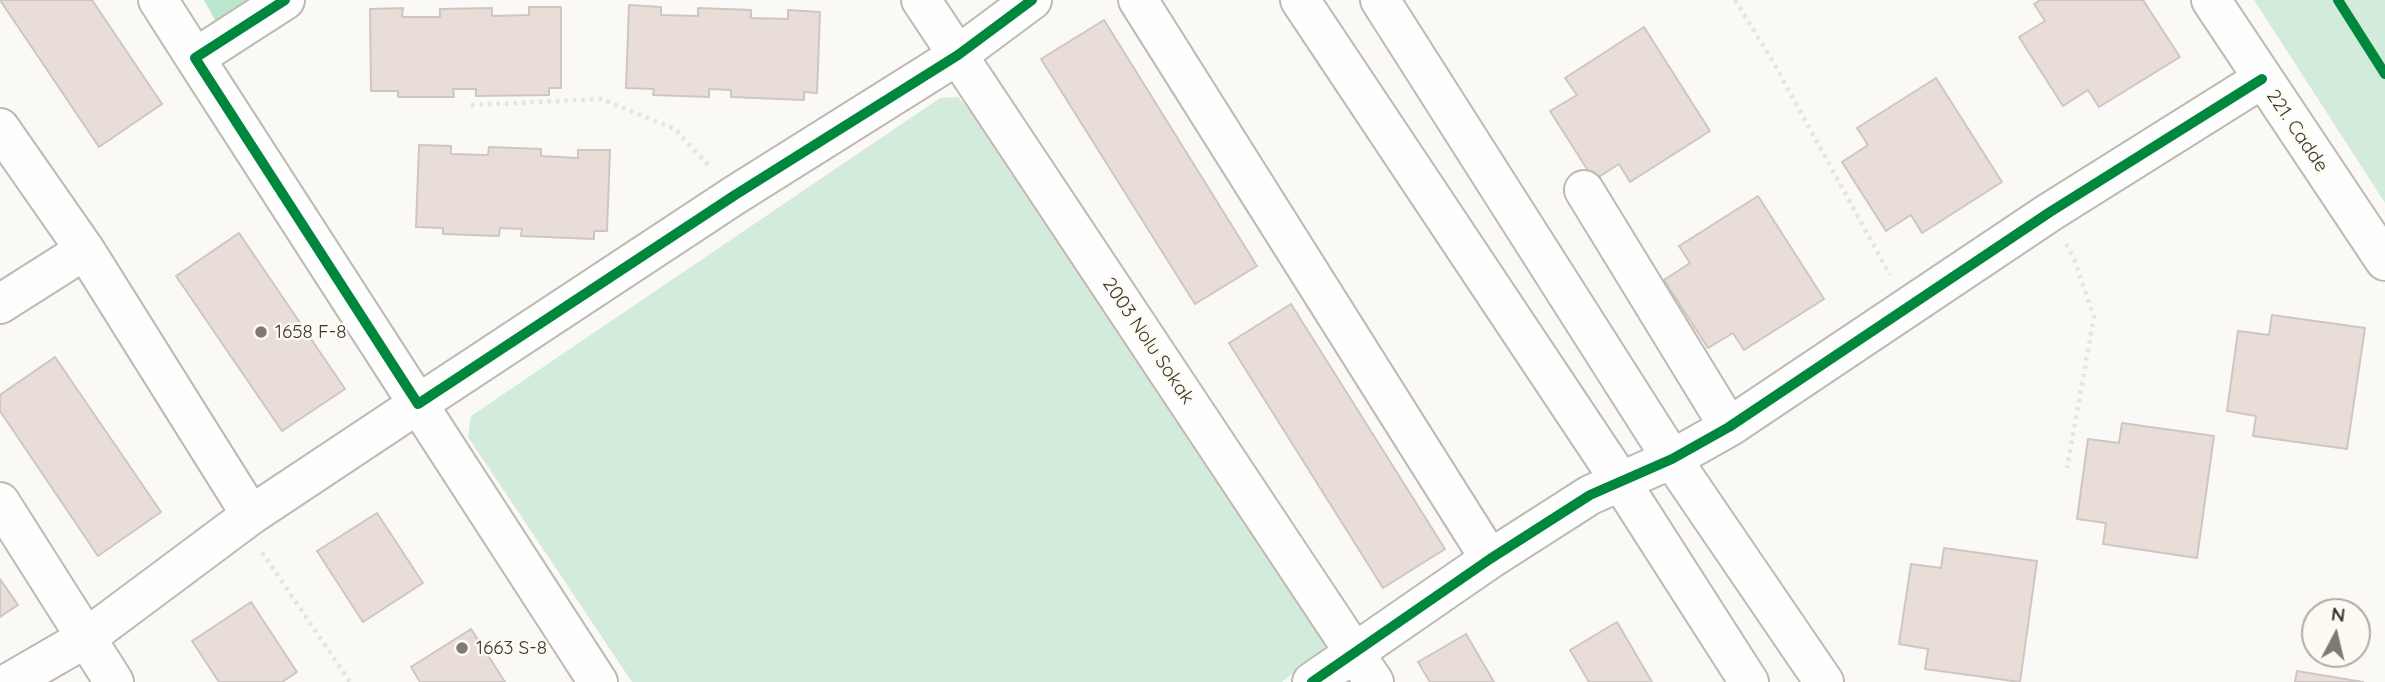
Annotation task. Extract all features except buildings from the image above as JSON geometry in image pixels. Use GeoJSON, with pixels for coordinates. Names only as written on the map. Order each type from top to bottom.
{"type":"FeatureCollection","features":[{"type":"Feature","properties":{"kind":"street"},"geometry":{"type":"LineString","coordinates":[[158,0],[598,682]]}},
{"type":"Feature","properties":{"kind":"street"},"geometry":{"type":"LineString","coordinates":[[195,58],[285,0]]}},
{"type":"Feature","properties":{"kind":"street","name":"2003 Nolu Sokak"},"geometry":{"type":"LineString","coordinates":[[920,0],[1364,667]]}},
{"type":"Feature","properties":{"kind":"street"},"geometry":{"type":"LineString","coordinates":[[10,682],[86,638],[247,518],[736,195],[958,55],[1032,0]]}},
{"type":"Feature","properties":{"kind":"street"},"geometry":{"type":"LineString","coordinates":[[1138,0],[1490,559]]}},
{"type":"Feature","properties":{"kind":"street"},"geometry":{"type":"LineString","coordinates":[[1380,0],[1672,459],[1824,682]]}},
{"type":"Feature","properties":{"kind":"street","name":"221. Cadde"},"geometry":{"type":"LineString","coordinates":[[2211,0],[2385,261]]}},
{"type":"Feature","properties":{"kind":"street"},"geometry":{"type":"LineString","coordinates":[[1315,10],[1749,682]]}},
{"type":"Feature","properties":{"kind":"street"},"geometry":{"type":"LineString","coordinates":[[1312,682],[1364,667],[1490,559],[1590,495],[1672,459],[1729,427],[2050,212],[2262,79]]}},
{"type":"Feature","properties":{"kind":"street"},"geometry":{"type":"LineString","coordinates":[[0,128],[85,250],[247,518]]}},
{"type":"Feature","properties":{"kind":"street"},"geometry":{"type":"LineString","coordinates":[[1584,190],[1729,427]]}},
{"type":"Feature","properties":{"kind":"street"},"geometry":{"type":"LineString","coordinates":[[0,304],[85,250]]}},
{"type":"Feature","properties":{"kind":"street"},"geometry":{"type":"LineString","coordinates":[[0,502],[114,682]]}},
{"type":"Feature","properties":{"kind":"path"},"geometry":{"type":"LineString","coordinates":[[1735,0],[1772,61],[1907,307]]}},
{"type":"Feature","properties":{"kind":"path"},"geometry":{"type":"LineString","coordinates":[[471,105],[601,99],[675,129],[736,195]]}},
{"type":"Feature","properties":{"kind":"path"},"geometry":{"type":"LineString","coordinates":[[2050,212],[2075,261],[2094,317],[2067,468]]}},
{"type":"Feature","properties":{"kind":"path"},"geometry":{"type":"LineString","coordinates":[[247,518],[349,682]]}},
{"type":"Feature","properties":{"kind":"green space"},"geometry":{"type":"Polygon","coordinates":[[[204,0],[258,0],[219,27],[204,0]]]}},
{"type":"Feature","properties":{"kind":"green space"},"geometry":{"type":"Polygon","coordinates":[[[2254,0],[2385,0],[2385,203],[2254,0]]]}},
{"type":"Feature","properties":{"kind":"green space"},"geometry":{"type":"Polygon","coordinates":[[[958,97],[970,110],[1329,645],[1282,682],[632,682],[468,437],[471,416],[940,98],[958,97]]]}},
{"type":"Feature","properties":{"kind":"cycle path"},"geometry":{"type":"LineString","coordinates":[[285,0],[195,58],[418,404],[735,195],[958,55],[1032,0]]}},
{"type":"Feature","properties":{"kind":"cycle path"},"geometry":{"type":"LineString","coordinates":[[2338,0],[2385,74]]}},
{"type":"Feature","properties":{"kind":"cycle path"},"geometry":{"type":"LineString","coordinates":[[1312,682],[1490,559],[1590,495],[1672,459],[1729,427],[2050,212],[2262,79]]}},
{"type":"Feature","properties":{"kind":"place","name":"1658 F-8"},"geometry":{"type":"Point","coordinates":[261,332]}},
{"type":"Feature","properties":{"kind":"place","name":"1663 S-8"},"geometry":{"type":"Point","coordinates":[462,648]}}]}
